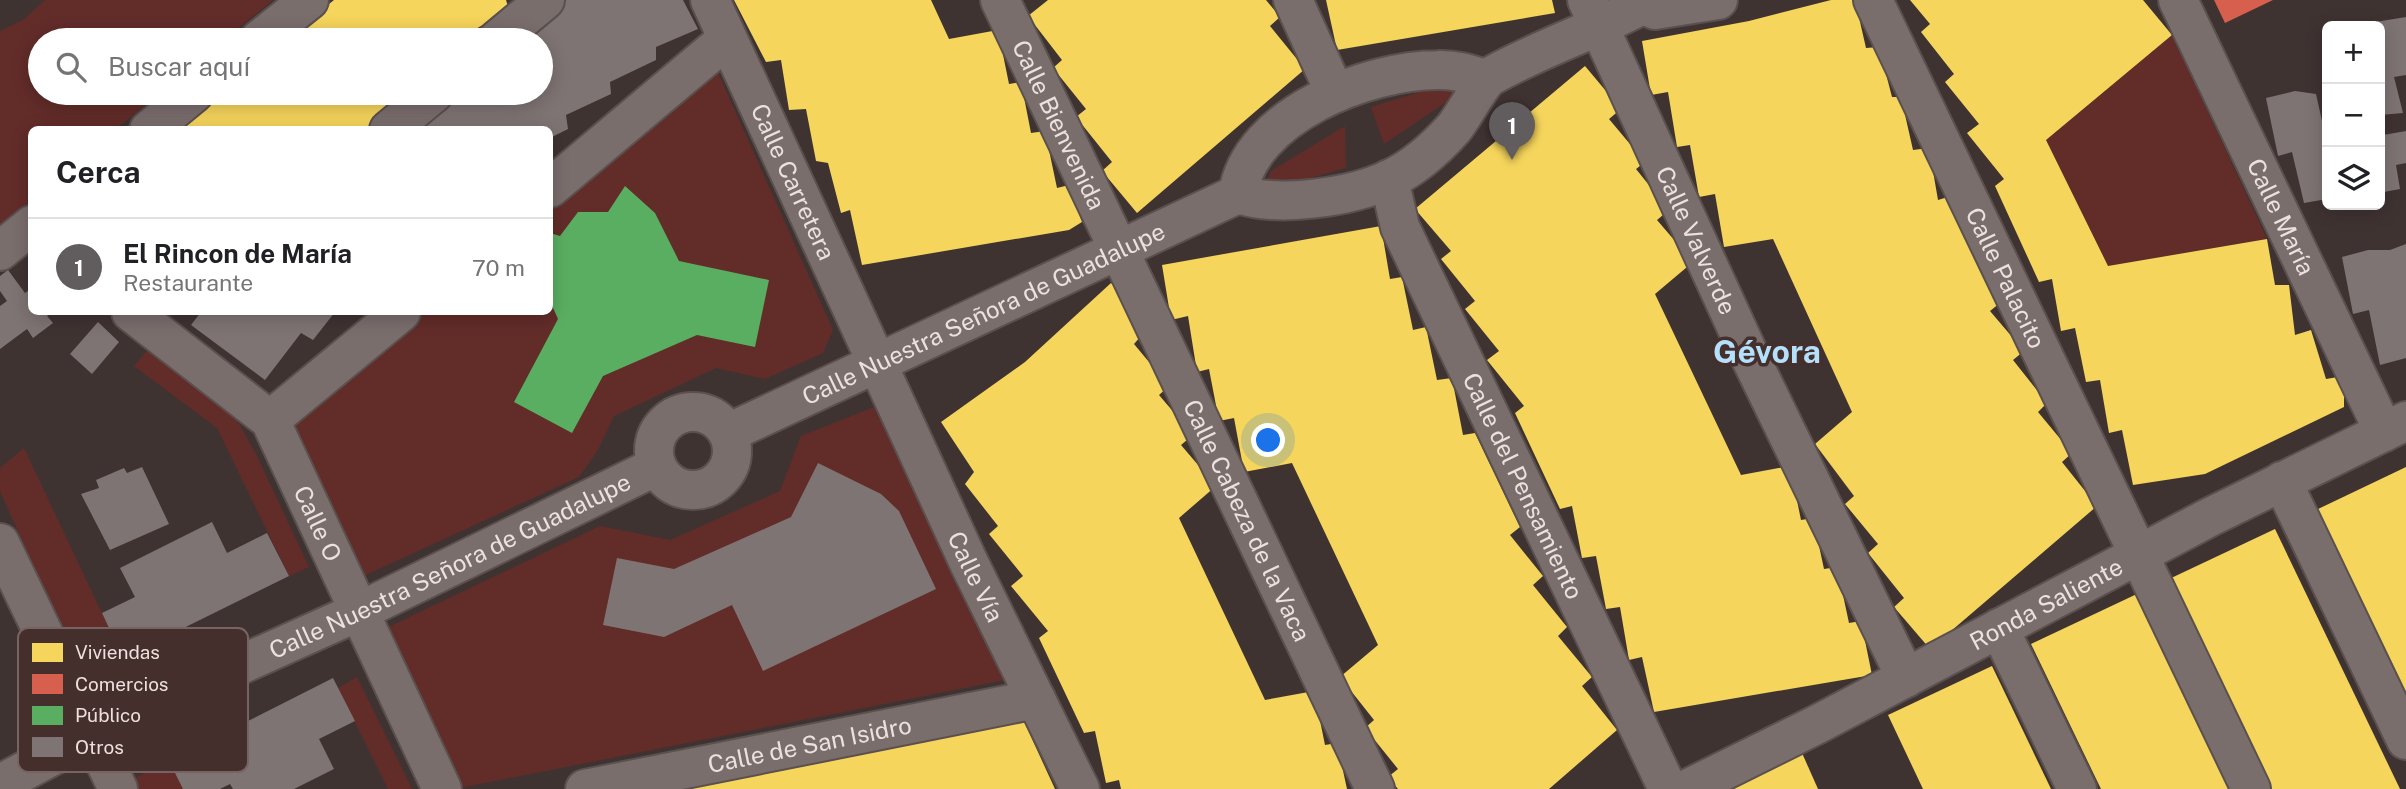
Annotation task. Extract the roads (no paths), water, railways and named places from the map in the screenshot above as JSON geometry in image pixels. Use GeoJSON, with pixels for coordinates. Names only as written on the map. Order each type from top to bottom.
{"type":"FeatureCollection","features":[{"type":"Feature","properties":{"kind":"street"},"geometry":{"type":"LineString","coordinates":[[274,28],[309,0]]}},
{"type":"Feature","properties":{"kind":"street"},"geometry":{"type":"LineString","coordinates":[[511,28],[545,0]]}},
{"type":"Feature","properties":{"kind":"street","name":"Calle Carretera"},"geometry":{"type":"LineString","coordinates":[[710,0],[876,364]]}},
{"type":"Feature","properties":{"kind":"street","name":"Calle Bienvenida"},"geometry":{"type":"LineString","coordinates":[[999,0],[1119,250]]}},
{"type":"Feature","properties":{"kind":"street"},"geometry":{"type":"LineString","coordinates":[[1293,0],[1335,93]]}},
{"type":"Feature","properties":{"kind":"street"},"geometry":{"type":"LineString","coordinates":[[1485,79],[1439,69],[1373,79],[1335,93],[1267,137],[1250,158],[1241,177],[1238,194],[1277,202],[1347,191],[1390,179],[1435,148],[1469,109],[1485,79],[1594,14],[1644,2],[1655,10],[1718,0]]}},
{"type":"Feature","properties":{"kind":"street","name":"Calle Palacito"},"geometry":{"type":"LineString","coordinates":[[1873,0],[2251,789]]}},
{"type":"Feature","properties":{"kind":"street","name":"Calle María"},"geometry":{"type":"LineString","coordinates":[[2178,0],[2395,427]]}},
{"type":"Feature","properties":{"kind":"street","name":"Calle Valverde"},"geometry":{"type":"LineString","coordinates":[[1594,14],[1751,359],[1906,678]]}},
{"type":"Feature","properties":{"kind":"street"},"geometry":{"type":"LineString","coordinates":[[553,185],[727,39]]}},
{"type":"Feature","properties":{"kind":"street"},"geometry":{"type":"LineString","coordinates":[[154,126],[179,105]]}},
{"type":"Feature","properties":{"kind":"street"},"geometry":{"type":"LineString","coordinates":[[394,126],[419,105]]}},
{"type":"Feature","properties":{"kind":"street","name":"Calle del Pensamiento"},"geometry":{"type":"LineString","coordinates":[[1390,179],[1400,227],[1668,789]]}},
{"type":"Feature","properties":{"kind":"street","name":"Calle Nuestra Señora de Guadalupe"},"geometry":{"type":"LineString","coordinates":[[728,433],[1238,194]]}},
{"type":"Feature","properties":{"kind":"street","name":"Calle Cabeza de la Vaca"},"geometry":{"type":"LineString","coordinates":[[1119,250],[1376,789]]}},
{"type":"Feature","properties":{"kind":"street"},"geometry":{"type":"LineString","coordinates":[[271,420],[397,315]]}},
{"type":"Feature","properties":{"kind":"street","name":"Calle O"},"geometry":{"type":"LineString","coordinates":[[151,317],[271,420],[442,789]]}},
{"type":"Feature","properties":{"kind":"street","name":"Calle Vía"},"geometry":{"type":"LineString","coordinates":[[876,364],[1080,789]]}},
{"type":"Feature","properties":{"kind":"street"},"geometry":{"type":"LineString","coordinates":[[688,412],[711,416],[728,433],[732,444],[729,466],[715,484],[704,489],[682,489],[671,484],[657,466],[654,443],[659,432],[676,416],[688,412]]}},
{"type":"Feature","properties":{"kind":"street","name":"Ronda Saliente"},"geometry":{"type":"LineString","coordinates":[[1687,789],[1906,678],[2282,481],[2395,427]]}},
{"type":"Feature","properties":{"kind":"street","name":"Calle Nuestra Señora de Guadalupe"},"geometry":{"type":"LineString","coordinates":[[248,661],[360,611],[657,466]]}},
{"type":"Feature","properties":{"kind":"street"},"geometry":{"type":"LineString","coordinates":[[2282,481],[2406,740]]}},
{"type":"Feature","properties":{"kind":"street"},"geometry":{"type":"LineString","coordinates":[[0,543],[41,628]]}},
{"type":"Feature","properties":{"kind":"street"},"geometry":{"type":"LineString","coordinates":[[1999,628],[2077,789]]}},
{"type":"Feature","properties":{"kind":"street","name":"Calle de San Isidro"},"geometry":{"type":"LineString","coordinates":[[585,789],[1036,699]]}},
{"type":"Feature","properties":{"kind":"street","name":"Calle Nuestra Señora de Guadalupe"},"geometry":{"type":"LineString","coordinates":[[0,783],[21,772]]}},
{"type":"Feature","properties":{"kind":"street"},"geometry":{"type":"LineString","coordinates":[[110,772],[118,789]]}},
{"type":"Feature","properties":{"kind":"place","name":"El Rincon de María"},"geometry":{"type":"Point","coordinates":[1512,160]}},
{"type":"Feature","properties":{"kind":"district","name":"Gévora"},"geometry":{"type":"Point","coordinates":[1767,351]}}]}
